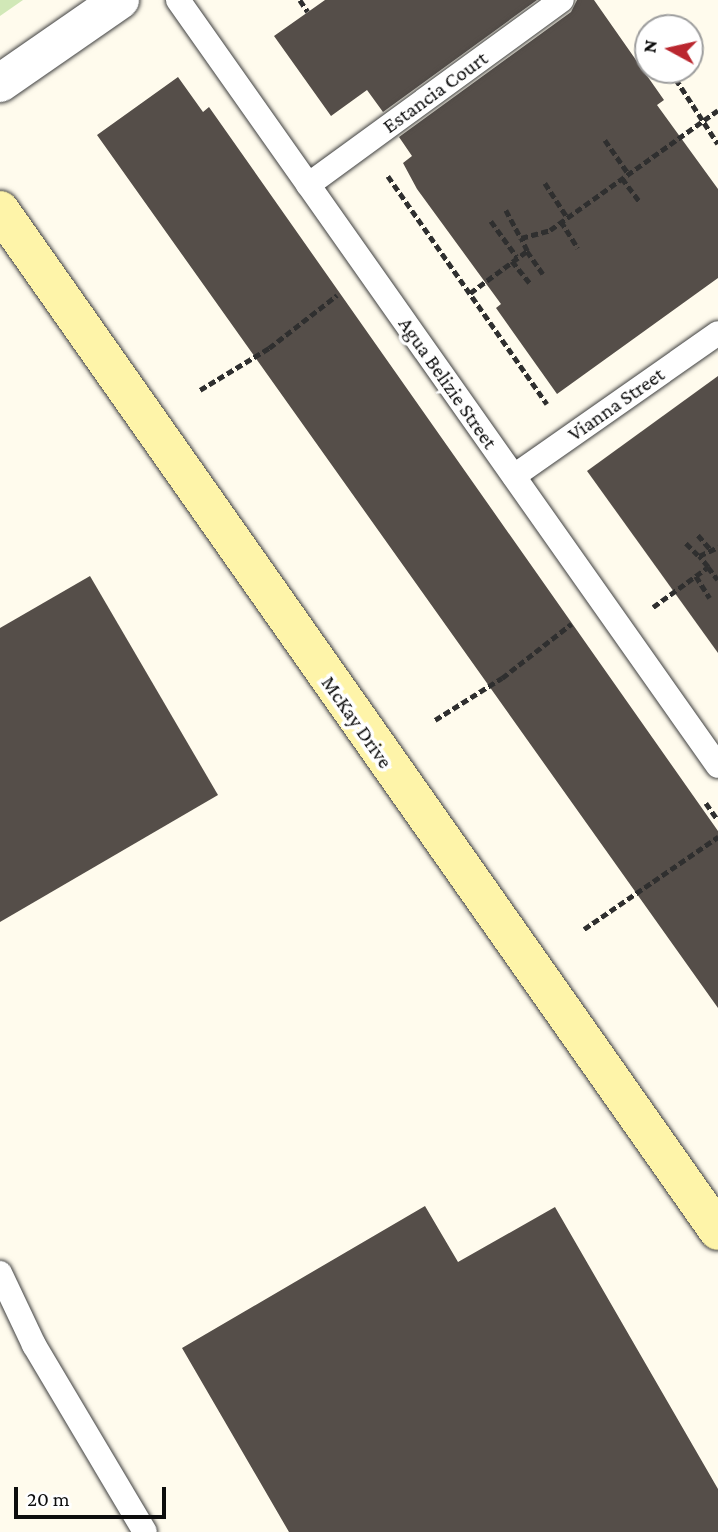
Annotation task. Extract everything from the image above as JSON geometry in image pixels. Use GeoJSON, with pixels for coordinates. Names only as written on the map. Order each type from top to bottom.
{"type":"FeatureCollection","features":[{"type":"Feature","properties":{"kind":"street"},"geometry":{"type":"LineString","coordinates":[[0,83],[120,0]]}},
{"type":"Feature","properties":{"kind":"street","name":"McKay Drive"},"geometry":{"type":"LineString","coordinates":[[0,210],[718,1231]]}},
{"type":"Feature","properties":{"kind":"lane","name":"Agua Belizie Street"},"geometry":{"type":"LineString","coordinates":[[178,0],[718,765]]}},
{"type":"Feature","properties":{"kind":"lane","name":"Estancia Court"},"geometry":{"type":"LineString","coordinates":[[308,185],[562,0]]}},
{"type":"Feature","properties":{"kind":"lane","name":"Vianna Street"},"geometry":{"type":"LineString","coordinates":[[514,476],[718,333]]}},
{"type":"Feature","properties":{"kind":"lane"},"geometry":{"type":"LineString","coordinates":[[0,1273],[34,1345],[145,1532]]}},
{"type":"Feature","properties":{"kind":"path"},"geometry":{"type":"LineString","coordinates":[[300,0],[308,12]]}},
{"type":"Feature","properties":{"kind":"path"},"geometry":{"type":"LineString","coordinates":[[679,84],[718,144]]}},
{"type":"Feature","properties":{"kind":"path"},"geometry":{"type":"LineString","coordinates":[[521,238],[550,230],[718,110]]}},
{"type":"Feature","properties":{"kind":"path"},"geometry":{"type":"LineString","coordinates":[[606,141],[628,173]]}},
{"type":"Feature","properties":{"kind":"path"},"geometry":{"type":"LineString","coordinates":[[365,143],[551,410]]}},
{"type":"Feature","properties":{"kind":"path"},"geometry":{"type":"LineString","coordinates":[[622,178],[641,203]]}},
{"type":"Feature","properties":{"kind":"path"},"geometry":{"type":"LineString","coordinates":[[545,183],[566,217]]}},
{"type":"Feature","properties":{"kind":"path"},"geometry":{"type":"LineString","coordinates":[[506,210],[527,251],[543,274]]}},
{"type":"Feature","properties":{"kind":"path"},"geometry":{"type":"LineString","coordinates":[[491,221],[530,283]]}},
{"type":"Feature","properties":{"kind":"path"},"geometry":{"type":"LineString","coordinates":[[561,221],[578,248]]}},
{"type":"Feature","properties":{"kind":"path"},"geometry":{"type":"LineString","coordinates":[[470,293],[527,251]]}},
{"type":"Feature","properties":{"kind":"path"},"geometry":{"type":"LineString","coordinates":[[200,390],[269,348],[343,290]]}},
{"type":"Feature","properties":{"kind":"path"},"geometry":{"type":"LineString","coordinates":[[698,535],[711,550]]}},
{"type":"Feature","properties":{"kind":"path"},"geometry":{"type":"LineString","coordinates":[[687,543],[718,580]]}},
{"type":"Feature","properties":{"kind":"path"},"geometry":{"type":"LineString","coordinates":[[699,556],[718,547]]}},
{"type":"Feature","properties":{"kind":"path"},"geometry":{"type":"LineString","coordinates":[[650,610],[708,567]]}},
{"type":"Feature","properties":{"kind":"path"},"geometry":{"type":"LineString","coordinates":[[696,576],[709,598]]}},
{"type":"Feature","properties":{"kind":"path"},"geometry":{"type":"LineString","coordinates":[[642,599],[658,621]]}},
{"type":"Feature","properties":{"kind":"path"},"geometry":{"type":"LineString","coordinates":[[435,720],[502,678],[577,620]]}},
{"type":"Feature","properties":{"kind":"path"},"geometry":{"type":"LineString","coordinates":[[583,929],[718,837]]}},
{"type":"Feature","properties":{"kind":"green space"},"geometry":{"type":"Polygon","coordinates":[[[0,0],[23,0],[0,16],[0,0]]]}},
{"type":"Feature","properties":{"kind":"building"},"geometry":{"type":"Polygon","coordinates":[[[325,0],[537,0],[383,112],[367,90],[331,116],[274,36],[325,0]]]}},
{"type":"Feature","properties":{"kind":"building"},"geometry":{"type":"Polygon","coordinates":[[[577,0],[594,0],[634,57],[634,84],[653,84],[664,100],[657,105],[718,189],[718,278],[557,394],[496,308],[501,304],[417,189],[403,163],[412,156],[399,137],[571,12],[577,0]]]}},
{"type":"Feature","properties":{"kind":"building"},"geometry":{"type":"Polygon","coordinates":[[[178,77],[203,112],[209,107],[718,831],[718,1008],[97,135],[178,77]]]}},
{"type":"Feature","properties":{"kind":"building"},"geometry":{"type":"Polygon","coordinates":[[[718,376],[718,653],[587,471],[718,376]]]}},
{"type":"Feature","properties":{"kind":"building"},"geometry":{"type":"Polygon","coordinates":[[[90,576],[218,795],[0,922],[0,628],[90,576]]]}},
{"type":"Feature","properties":{"kind":"building"},"geometry":{"type":"Polygon","coordinates":[[[425,1206],[458,1262],[555,1207],[718,1489],[718,1532],[289,1532],[182,1348],[425,1206]]]}}]}
